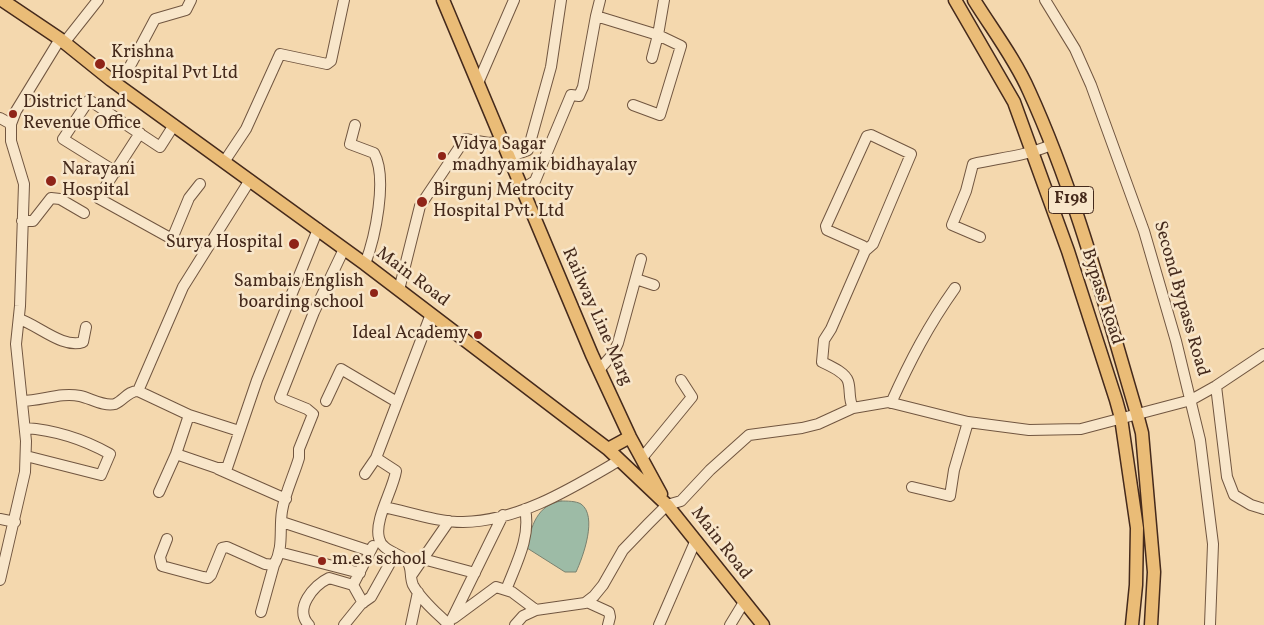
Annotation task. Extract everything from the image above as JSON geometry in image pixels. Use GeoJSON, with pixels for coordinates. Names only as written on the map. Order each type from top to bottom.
{"type":"FeatureCollection","features":[{"type":"Feature","properties":{"kind":"main road","name":"Main Road"},"geometry":{"type":"LineString","coordinates":[[2,0],[62,41],[111,80],[365,264],[608,449],[667,505],[763,625]]}},
{"type":"Feature","properties":{"kind":"main road","name":"Railway Line Marg"},"geometry":{"type":"LineString","coordinates":[[442,0],[599,370],[630,437],[667,505]]}},
{"type":"Feature","properties":{"kind":"main road","name":"Bypass Road"},"geometry":{"type":"LineString","coordinates":[[955,0],[1014,102],[1068,251],[1121,418],[1137,528],[1136,585],[1132,625]]}},
{"type":"Feature","properties":{"kind":"main road","name":"Bypass Road"},"geometry":{"type":"LineString","coordinates":[[974,0],[1028,89],[1051,144],[1089,251],[1137,414],[1142,433],[1154,572],[1151,625]]}},
{"type":"Feature","properties":{"kind":"main road"},"geometry":{"type":"LineString","coordinates":[[608,449],[630,437]]}},
{"type":"Feature","properties":{"kind":"street"},"geometry":{"type":"LineString","coordinates":[[0,580],[15,522],[25,472],[26,456],[16,344],[19,319],[24,184],[11,141],[11,124],[16,111],[62,41],[98,0]]}},
{"type":"Feature","properties":{"kind":"street"},"geometry":{"type":"LineString","coordinates":[[111,80],[129,68],[155,19],[186,10],[191,0]]}},
{"type":"Feature","properties":{"kind":"street"},"geometry":{"type":"LineString","coordinates":[[224,162],[246,129],[280,54],[317,63],[328,64],[331,61],[344,0]]}},
{"type":"Feature","properties":{"kind":"street"},"geometry":{"type":"LineString","coordinates":[[478,84],[514,0]]}},
{"type":"Feature","properties":{"kind":"street"},"geometry":{"type":"LineString","coordinates":[[509,157],[528,150],[551,67],[560,0]]}},
{"type":"Feature","properties":{"kind":"street"},"geometry":{"type":"LineString","coordinates":[[522,189],[535,180],[571,95],[579,96],[583,88],[600,0]]}},
{"type":"Feature","properties":{"kind":"street"},"geometry":{"type":"LineString","coordinates":[[652,58],[664,0]]}},
{"type":"Feature","properties":{"kind":"street","name":"Second Bypass Road"},"geometry":{"type":"LineString","coordinates":[[1045,0],[1075,49],[1124,173],[1159,280],[1191,400],[1200,440],[1213,544],[1210,625]]}},
{"type":"Feature","properties":{"kind":"street"},"geometry":{"type":"LineString","coordinates":[[596,16],[658,35],[680,46],[660,115],[633,105]]}},
{"type":"Feature","properties":{"kind":"street"},"geometry":{"type":"LineString","coordinates":[[116,172],[63,139],[89,100],[160,147],[174,125]]}},
{"type":"Feature","properties":{"kind":"street"},"geometry":{"type":"LineString","coordinates":[[0,118],[11,124]]}},
{"type":"Feature","properties":{"kind":"street"},"geometry":{"type":"LineString","coordinates":[[356,125],[350,144],[374,152],[380,172],[377,224],[365,264]]}},
{"type":"Feature","properties":{"kind":"street"},"geometry":{"type":"LineString","coordinates":[[140,133],[98,198],[172,239],[189,198],[200,184]]}},
{"type":"Feature","properties":{"kind":"street"},"geometry":{"type":"LineString","coordinates":[[853,408],[849,399],[848,381],[844,375],[822,362],[824,340],[831,329],[865,251],[873,244],[911,154],[871,135],[867,136],[826,226],[827,230],[863,246],[865,251]]}},
{"type":"Feature","properties":{"kind":"street"},"geometry":{"type":"LineString","coordinates":[[399,290],[420,206],[465,139],[489,143],[503,141]]}},
{"type":"Feature","properties":{"kind":"street"},"geometry":{"type":"LineString","coordinates":[[980,237],[952,225],[966,191],[973,164],[1007,156],[1032,153],[1051,144]]}},
{"type":"Feature","properties":{"kind":"street"},"geometry":{"type":"LineString","coordinates":[[138,391],[183,287],[250,180]]}},
{"type":"Feature","properties":{"kind":"street"},"geometry":{"type":"LineString","coordinates":[[22,221],[33,221],[51,198],[60,199],[84,213]]}},
{"type":"Feature","properties":{"kind":"street"},"geometry":{"type":"LineString","coordinates":[[217,468],[226,468],[257,380],[318,230]]}},
{"type":"Feature","properties":{"kind":"street"},"geometry":{"type":"LineString","coordinates":[[261,612],[279,552],[282,511],[299,458],[299,449],[313,414],[307,409],[280,398],[314,312],[344,249]]}},
{"type":"Feature","properties":{"kind":"street"},"geometry":{"type":"LineString","coordinates":[[599,370],[613,354],[618,343],[641,259]]}},
{"type":"Feature","properties":{"kind":"street"},"geometry":{"type":"LineString","coordinates":[[636,279],[654,285]]}},
{"type":"Feature","properties":{"kind":"street"},"geometry":{"type":"LineString","coordinates":[[891,403],[917,346],[955,288]]}},
{"type":"Feature","properties":{"kind":"street"},"geometry":{"type":"LineString","coordinates":[[365,474],[376,458],[431,314]]}},
{"type":"Feature","properties":{"kind":"street"},"geometry":{"type":"LineString","coordinates":[[19,319],[37,326],[62,340],[79,344],[83,342],[86,327]]}},
{"type":"Feature","properties":{"kind":"street"},"geometry":{"type":"LineString","coordinates":[[587,602],[604,585],[623,550],[667,505],[681,501],[710,470],[749,435],[810,426],[853,408],[888,402],[968,422],[1029,430],[1081,429],[1191,400],[1264,354]]}},
{"type":"Feature","properties":{"kind":"street"},"geometry":{"type":"LineString","coordinates":[[326,401],[341,369],[397,402]]}},
{"type":"Feature","properties":{"kind":"street"},"geometry":{"type":"LineString","coordinates":[[642,458],[692,397],[681,380]]}},
{"type":"Feature","properties":{"kind":"street"},"geometry":{"type":"LineString","coordinates":[[1216,386],[1227,476],[1234,494],[1251,505],[1264,508]]}},
{"type":"Feature","properties":{"kind":"street"},"geometry":{"type":"LineString","coordinates":[[22,401],[40,401],[49,396],[79,396],[105,404],[114,404],[132,391],[138,391],[189,415],[239,432]]}},
{"type":"Feature","properties":{"kind":"street"},"geometry":{"type":"LineString","coordinates":[[159,492],[176,454],[189,415]]}},
{"type":"Feature","properties":{"kind":"street"},"geometry":{"type":"LineString","coordinates":[[912,487],[950,496],[954,470],[968,422]]}},
{"type":"Feature","properties":{"kind":"street"},"geometry":{"type":"LineString","coordinates":[[25,428],[52,432],[89,443],[110,454],[101,475],[26,456]]}},
{"type":"Feature","properties":{"kind":"street"},"geometry":{"type":"LineString","coordinates":[[176,454],[217,468],[286,499]]}},
{"type":"Feature","properties":{"kind":"street"},"geometry":{"type":"LineString","coordinates":[[353,585],[378,539],[384,507],[394,482],[396,471],[376,458]]}},
{"type":"Feature","properties":{"kind":"street"},"geometry":{"type":"LineString","coordinates":[[384,507],[449,520],[480,521],[525,509],[564,493],[620,460]]}},
{"type":"Feature","properties":{"kind":"street"},"geometry":{"type":"LineString","coordinates":[[506,590],[520,556],[527,526],[525,509]]}},
{"type":"Feature","properties":{"kind":"street"},"geometry":{"type":"LineString","coordinates":[[450,622],[503,515]]}},
{"type":"Feature","properties":{"kind":"street"},"geometry":{"type":"LineString","coordinates":[[0,519],[15,522]]}},
{"type":"Feature","properties":{"kind":"street"},"geometry":{"type":"LineString","coordinates":[[411,576],[449,520]]}},
{"type":"Feature","properties":{"kind":"street"},"geometry":{"type":"LineString","coordinates":[[282,522],[370,551]]}},
{"type":"Feature","properties":{"kind":"street"},"geometry":{"type":"LineString","coordinates":[[167,539],[160,557],[162,566],[203,578],[208,578],[211,575],[222,548],[227,547],[265,564],[274,565]]}},
{"type":"Feature","properties":{"kind":"street"},"geometry":{"type":"LineString","coordinates":[[378,539],[395,554],[405,559],[411,568],[411,576],[418,592],[450,622]]}},
{"type":"Feature","properties":{"kind":"street"},"geometry":{"type":"LineString","coordinates":[[658,625],[695,542]]}},
{"type":"Feature","properties":{"kind":"street"},"geometry":{"type":"LineString","coordinates":[[279,552],[360,573]]}},
{"type":"Feature","properties":{"kind":"street"},"geometry":{"type":"LineString","coordinates":[[344,625],[379,585],[395,554]]}},
{"type":"Feature","properties":{"kind":"street"},"geometry":{"type":"LineString","coordinates":[[422,559],[475,573]]}},
{"type":"Feature","properties":{"kind":"street"},"geometry":{"type":"LineString","coordinates":[[309,625],[304,613],[308,596],[321,582],[329,578],[353,585],[363,603]]}},
{"type":"Feature","properties":{"kind":"street"},"geometry":{"type":"LineString","coordinates":[[450,622],[490,590],[500,587],[536,610]]}},
{"type":"Feature","properties":{"kind":"street"},"geometry":{"type":"LineString","coordinates":[[411,625],[418,592]]}},
{"type":"Feature","properties":{"kind":"street"},"geometry":{"type":"LineString","coordinates":[[515,625],[523,616],[536,610],[587,602],[609,612],[608,625]]}},
{"type":"Feature","properties":{"kind":"street"},"geometry":{"type":"LineString","coordinates":[[730,625],[744,602]]}},
{"type":"Feature","properties":{"kind":"shaded area"},"geometry":{"type":"Polygon","coordinates":[[[561,501],[581,504],[586,510],[588,518],[588,537],[576,572],[565,572],[527,548],[536,518],[546,507],[561,501]]]}},
{"type":"Feature","properties":{"kind":"place","name":"Krishna Hospital Pvt Ltd"},"geometry":{"type":"Point","coordinates":[100,64]}},
{"type":"Feature","properties":{"kind":"place","name":"District Land Revenue Office"},"geometry":{"type":"Point","coordinates":[13,114]}},
{"type":"Feature","properties":{"kind":"place","name":"Vidya Sagar madhyamik bidhayalay"},"geometry":{"type":"Point","coordinates":[442,156]}},
{"type":"Feature","properties":{"kind":"place","name":"Narayani Hospital"},"geometry":{"type":"Point","coordinates":[51,181]}},
{"type":"Feature","properties":{"kind":"place","name":"Birgunj Metrocity Hospital Pvt. Ltd"},"geometry":{"type":"Point","coordinates":[422,202]}},
{"type":"Feature","properties":{"kind":"place","name":"Surya Hospital"},"geometry":{"type":"Point","coordinates":[294,244]}},
{"type":"Feature","properties":{"kind":"place","name":"Sambais English boarding school"},"geometry":{"type":"Point","coordinates":[374,293]}},
{"type":"Feature","properties":{"kind":"place","name":"Ideal Academy"},"geometry":{"type":"Point","coordinates":[478,335]}},
{"type":"Feature","properties":{"kind":"place","name":"m.e.s school"},"geometry":{"type":"Point","coordinates":[322,561]}}]}
